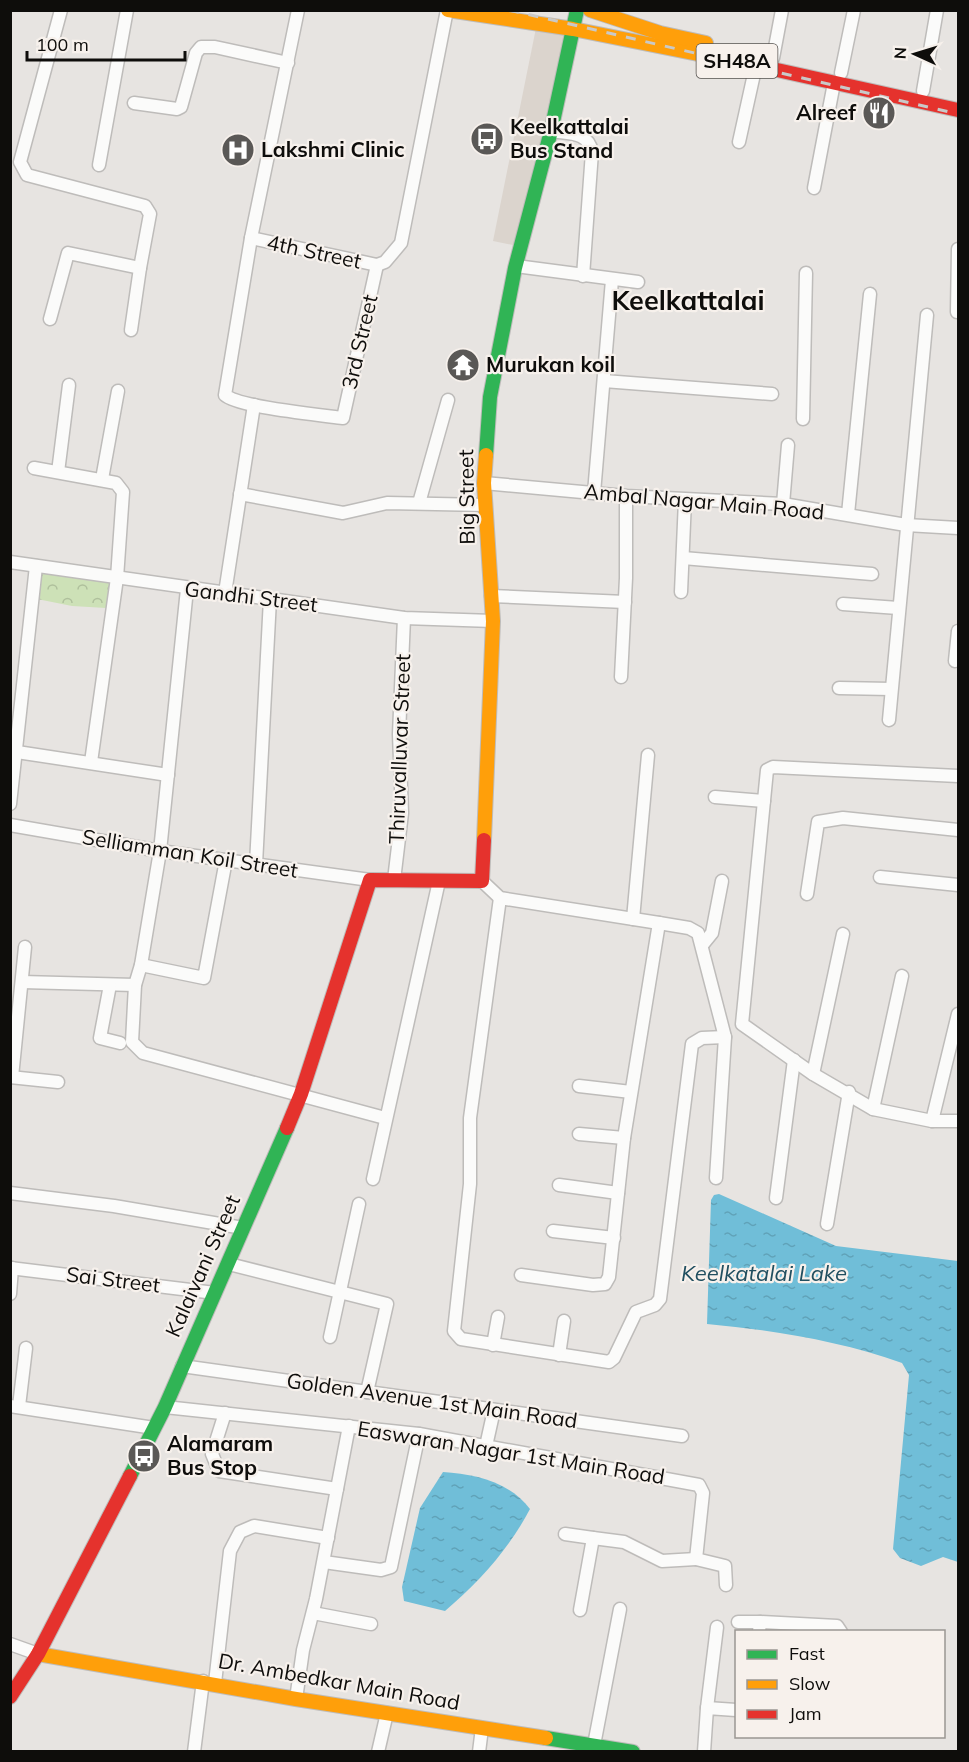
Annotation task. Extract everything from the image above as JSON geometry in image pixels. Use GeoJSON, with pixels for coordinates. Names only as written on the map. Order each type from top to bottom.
{"type":"FeatureCollection","features":[{"type":"Feature","properties":{"kind":"street"},"geometry":{"type":"LineString","coordinates":[[61,10],[20,162],[21,168],[27,175],[145,206],[150,214],[131,330]]}},
{"type":"Feature","properties":{"kind":"street"},"geometry":{"type":"LineString","coordinates":[[99,165],[127,10]]}},
{"type":"Feature","properties":{"kind":"street"},"geometry":{"type":"LineString","coordinates":[[225,593],[254,405],[230,399],[225,395],[251,238],[298,10]]}},
{"type":"Feature","properties":{"kind":"street"},"geometry":{"type":"LineString","coordinates":[[377,265],[385,261],[401,243],[447,10]]}},
{"type":"Feature","properties":{"kind":"street","name":"SH48A"},"geometry":{"type":"LineString","coordinates":[[447,10],[573,29],[756,65],[958,98]]}},
{"type":"Feature","properties":{"kind":"street","name":"Big Street"},"geometry":{"type":"LineString","coordinates":[[482,881],[493,621],[484,483],[490,397],[516,266],[551,130],[577,10]]}},
{"type":"Feature","properties":{"kind":"street","name":"SH48A"},"geometry":{"type":"LineString","coordinates":[[590,10],[660,33],[774,58],[837,78],[958,110]]}},
{"type":"Feature","properties":{"kind":"street"},"geometry":{"type":"LineString","coordinates":[[774,58],[782,10]]}},
{"type":"Feature","properties":{"kind":"street"},"geometry":{"type":"LineString","coordinates":[[814,188],[854,10]]}},
{"type":"Feature","properties":{"kind":"street"},"geometry":{"type":"LineString","coordinates":[[923,91],[937,10]]}},
{"type":"Feature","properties":{"kind":"street"},"geometry":{"type":"LineString","coordinates":[[134,103],[177,109],[181,107],[196,53],[201,47],[215,47],[288,63]]}},
{"type":"Feature","properties":{"kind":"street"},"geometry":{"type":"LineString","coordinates":[[739,142],[756,65]]}},
{"type":"Feature","properties":{"kind":"street"},"geometry":{"type":"LineString","coordinates":[[551,130],[585,137],[590,141],[592,152],[583,276]]}},
{"type":"Feature","properties":{"kind":"street","name":"4th Street"},"geometry":{"type":"LineString","coordinates":[[251,238],[377,265]]}},
{"type":"Feature","properties":{"kind":"street"},"geometry":{"type":"LineString","coordinates":[[957,312],[958,249]]}},
{"type":"Feature","properties":{"kind":"street"},"geometry":{"type":"LineString","coordinates":[[51,319],[68,253],[140,268]]}},
{"type":"Feature","properties":{"kind":"street","name":"3rd Street"},"geometry":{"type":"LineString","coordinates":[[254,405],[343,418],[377,265]]}},
{"type":"Feature","properties":{"kind":"street"},"geometry":{"type":"LineString","coordinates":[[516,266],[638,282]]}},
{"type":"Feature","properties":{"kind":"street"},"geometry":{"type":"LineString","coordinates":[[803,419],[806,273]]}},
{"type":"Feature","properties":{"kind":"street"},"geometry":{"type":"LineString","coordinates":[[594,493],[612,280]]}},
{"type":"Feature","properties":{"kind":"street"},"geometry":{"type":"LineString","coordinates":[[848,514],[870,294]]}},
{"type":"Feature","properties":{"kind":"street"},"geometry":{"type":"LineString","coordinates":[[889,720],[927,315]]}},
{"type":"Feature","properties":{"kind":"street"},"geometry":{"type":"LineString","coordinates":[[604,381],[772,394]]}},
{"type":"Feature","properties":{"kind":"street"},"geometry":{"type":"LineString","coordinates":[[58,472],[69,385]]}},
{"type":"Feature","properties":{"kind":"street"},"geometry":{"type":"LineString","coordinates":[[102,479],[118,391]]}},
{"type":"Feature","properties":{"kind":"street"},"geometry":{"type":"LineString","coordinates":[[419,503],[448,400]]}},
{"type":"Feature","properties":{"kind":"street"},"geometry":{"type":"LineString","coordinates":[[783,504],[788,446]]}},
{"type":"Feature","properties":{"kind":"street"},"geometry":{"type":"LineString","coordinates":[[34,468],[102,479],[116,483],[123,492],[117,578],[91,762]]}},
{"type":"Feature","properties":{"kind":"street","name":"Ambal Nagar Main Road"},"geometry":{"type":"LineString","coordinates":[[484,483],[626,496],[783,504],[906,525],[958,528]]}},
{"type":"Feature","properties":{"kind":"street"},"geometry":{"type":"LineString","coordinates":[[240,494],[343,513],[387,503],[485,505]]}},
{"type":"Feature","properties":{"kind":"street"},"geometry":{"type":"LineString","coordinates":[[621,677],[625,603],[626,496]]}},
{"type":"Feature","properties":{"kind":"street"},"geometry":{"type":"LineString","coordinates":[[681,592],[685,500]]}},
{"type":"Feature","properties":{"kind":"street"},"geometry":{"type":"LineString","coordinates":[[683,558],[872,574]]}},
{"type":"Feature","properties":{"kind":"street","name":"Gandhi Street"},"geometry":{"type":"LineString","coordinates":[[10,562],[187,589],[270,598],[404,618],[493,621]]}},
{"type":"Feature","properties":{"kind":"street"},"geometry":{"type":"LineString","coordinates":[[10,804],[36,566]]}},
{"type":"Feature","properties":{"kind":"street"},"geometry":{"type":"LineString","coordinates":[[187,589],[160,851],[141,965],[135,985],[132,1042],[142,1053],[385,1118]]}},
{"type":"Feature","properties":{"kind":"street"},"geometry":{"type":"LineString","coordinates":[[491,596],[625,603]]}},
{"type":"Feature","properties":{"kind":"street"},"geometry":{"type":"LineString","coordinates":[[256,864],[270,598]]}},
{"type":"Feature","properties":{"kind":"street"},"geometry":{"type":"LineString","coordinates":[[843,604],[898,608]]}},
{"type":"Feature","properties":{"kind":"street","name":"Thiruvalluvar Street"},"geometry":{"type":"LineString","coordinates":[[394,880],[402,813],[399,734],[404,618]]}},
{"type":"Feature","properties":{"kind":"street"},"geometry":{"type":"LineString","coordinates":[[955,661],[958,630]]}},
{"type":"Feature","properties":{"kind":"street"},"geometry":{"type":"LineString","coordinates":[[839,688],[891,689]]}},
{"type":"Feature","properties":{"kind":"street"},"geometry":{"type":"LineString","coordinates":[[17,752],[168,775]]}},
{"type":"Feature","properties":{"kind":"street"},"geometry":{"type":"LineString","coordinates":[[633,919],[648,755]]}},
{"type":"Feature","properties":{"kind":"street"},"geometry":{"type":"LineString","coordinates":[[742,1024],[767,770],[772,767],[958,776]]}},
{"type":"Feature","properties":{"kind":"street"},"geometry":{"type":"LineString","coordinates":[[716,797],[764,801]]}},
{"type":"Feature","properties":{"kind":"street"},"geometry":{"type":"LineString","coordinates":[[807,894],[818,822],[843,818],[958,830]]}},
{"type":"Feature","properties":{"kind":"street","name":"Selliamman Koil Street"},"geometry":{"type":"LineString","coordinates":[[10,825],[160,851],[370,880]]}},
{"type":"Feature","properties":{"kind":"street"},"geometry":{"type":"LineString","coordinates":[[141,965],[204,978],[226,860]]}},
{"type":"Feature","properties":{"kind":"street"},"geometry":{"type":"LineString","coordinates":[[880,877],[958,885]]}},
{"type":"Feature","properties":{"kind":"street"},"geometry":{"type":"LineString","coordinates":[[370,880],[482,881],[500,898],[689,928],[698,933],[703,944],[725,1037],[716,1178]]}},
{"type":"Feature","properties":{"kind":"street","name":"Kalaivani Street"},"geometry":{"type":"LineString","coordinates":[[10,1696],[38,1654],[165,1407],[214,1293],[229,1264],[301,1094],[370,880]]}},
{"type":"Feature","properties":{"kind":"street"},"geometry":{"type":"LineString","coordinates":[[373,1179],[439,881]]}},
{"type":"Feature","properties":{"kind":"street"},"geometry":{"type":"LineString","coordinates":[[703,944],[712,933],[722,881]]}},
{"type":"Feature","properties":{"kind":"street"},"geometry":{"type":"LineString","coordinates":[[500,898],[470,1118],[470,1185],[454,1331],[461,1339],[609,1362],[614,1358],[636,1312],[655,1305],[660,1299],[692,1044],[702,1038],[725,1037]]}},
{"type":"Feature","properties":{"kind":"street"},"geometry":{"type":"LineString","coordinates":[[521,1275],[605,1284],[609,1277],[624,1138],[659,923]]}},
{"type":"Feature","properties":{"kind":"street"},"geometry":{"type":"LineString","coordinates":[[813,1074],[843,934]]}},
{"type":"Feature","properties":{"kind":"street"},"geometry":{"type":"LineString","coordinates":[[25,947],[22,982],[14,1010],[11,1077],[58,1082]]}},
{"type":"Feature","properties":{"kind":"street"},"geometry":{"type":"LineString","coordinates":[[873,1108],[902,976]]}},
{"type":"Feature","properties":{"kind":"street"},"geometry":{"type":"LineString","coordinates":[[22,982],[135,985]]}},
{"type":"Feature","properties":{"kind":"street"},"geometry":{"type":"LineString","coordinates":[[110,985],[100,1038],[120,1043]]}},
{"type":"Feature","properties":{"kind":"street"},"geometry":{"type":"LineString","coordinates":[[718,1007],[813,1074],[849,1092],[873,1108],[932,1121],[958,1121]]}},
{"type":"Feature","properties":{"kind":"street"},"geometry":{"type":"LineString","coordinates":[[932,1121],[958,1014]]}},
{"type":"Feature","properties":{"kind":"street"},"geometry":{"type":"LineString","coordinates":[[776,1198],[794,1060]]}},
{"type":"Feature","properties":{"kind":"street"},"geometry":{"type":"LineString","coordinates":[[579,1086],[631,1092]]}},
{"type":"Feature","properties":{"kind":"street"},"geometry":{"type":"LineString","coordinates":[[827,1224],[849,1092]]}},
{"type":"Feature","properties":{"kind":"street"},"geometry":{"type":"LineString","coordinates":[[579,1134],[624,1138]]}},
{"type":"Feature","properties":{"kind":"street"},"geometry":{"type":"LineString","coordinates":[[559,1185],[618,1193]]}},
{"type":"Feature","properties":{"kind":"street"},"geometry":{"type":"LineString","coordinates":[[10,1193],[114,1206],[243,1228]]}},
{"type":"Feature","properties":{"kind":"street"},"geometry":{"type":"LineString","coordinates":[[330,1337],[359,1204]]}},
{"type":"Feature","properties":{"kind":"street"},"geometry":{"type":"LineString","coordinates":[[553,1231],[614,1238]]}},
{"type":"Feature","properties":{"kind":"street"},"geometry":{"type":"LineString","coordinates":[[229,1264],[387,1304],[367,1392]]}},
{"type":"Feature","properties":{"kind":"street"},"geometry":{"type":"LineString","coordinates":[[10,1294],[11,1268]]}},
{"type":"Feature","properties":{"kind":"street","name":"Sai Street"},"geometry":{"type":"LineString","coordinates":[[11,1268],[214,1293]]}},
{"type":"Feature","properties":{"kind":"street"},"geometry":{"type":"LineString","coordinates":[[493,1345],[498,1317]]}},
{"type":"Feature","properties":{"kind":"street"},"geometry":{"type":"LineString","coordinates":[[559,1355],[564,1321]]}},
{"type":"Feature","properties":{"kind":"street"},"geometry":{"type":"LineString","coordinates":[[26,1348],[15,1406],[154,1428]]}},
{"type":"Feature","properties":{"kind":"street","name":"Golden Avenue 1st Main Road"},"geometry":{"type":"LineString","coordinates":[[182,1366],[682,1436]]}},
{"type":"Feature","properties":{"kind":"street","name":"Easwaran Nagar 1st Main Road"},"geometry":{"type":"LineString","coordinates":[[165,1407],[419,1434],[699,1485],[703,1493],[696,1559]]}},
{"type":"Feature","properties":{"kind":"street"},"geometry":{"type":"LineString","coordinates":[[486,1446],[494,1410]]}},
{"type":"Feature","properties":{"kind":"street"},"geometry":{"type":"LineString","coordinates":[[225,1413],[212,1454],[219,1471],[337,1489]]}},
{"type":"Feature","properties":{"kind":"street"},"geometry":{"type":"LineString","coordinates":[[296,1699],[303,1650],[324,1562],[349,1426]]}},
{"type":"Feature","properties":{"kind":"street"},"geometry":{"type":"LineString","coordinates":[[324,1562],[381,1570],[391,1567],[419,1434]]}},
{"type":"Feature","properties":{"kind":"street"},"geometry":{"type":"LineString","coordinates":[[194,1752],[209,1682],[230,1551],[237,1536],[254,1526],[328,1538]]}},
{"type":"Feature","properties":{"kind":"street"},"geometry":{"type":"LineString","coordinates":[[565,1534],[624,1542],[662,1561],[696,1559],[725,1566],[726,1585]]}},
{"type":"Feature","properties":{"kind":"street"},"geometry":{"type":"LineString","coordinates":[[580,1610],[593,1538]]}},
{"type":"Feature","properties":{"kind":"street"},"geometry":{"type":"LineString","coordinates":[[604,1748],[620,1609]]}},
{"type":"Feature","properties":{"kind":"street"},"geometry":{"type":"LineString","coordinates":[[313,1613],[371,1624]]}},
{"type":"Feature","properties":{"kind":"street"},"geometry":{"type":"LineString","coordinates":[[738,1622],[759,1627],[837,1626],[840,1630]]}},
{"type":"Feature","properties":{"kind":"street"},"geometry":{"type":"LineString","coordinates":[[704,1752],[717,1627]]}},
{"type":"Feature","properties":{"kind":"street"},"geometry":{"type":"LineString","coordinates":[[10,1644],[38,1654]]}},
{"type":"Feature","properties":{"kind":"street","name":"Dr. Ambedkar Main Road"},"geometry":{"type":"LineString","coordinates":[[38,1654],[296,1699],[633,1752]]}},
{"type":"Feature","properties":{"kind":"street"},"geometry":{"type":"LineString","coordinates":[[707,1708],[735,1710]]}},
{"type":"Feature","properties":{"kind":"street"},"geometry":{"type":"LineString","coordinates":[[378,1752],[387,1713]]}},
{"type":"Feature","properties":{"kind":"street"},"geometry":{"type":"LineString","coordinates":[[478,1752],[482,1728]]}},
{"type":"Feature","properties":{"kind":"shaded area"},"geometry":{"type":"Polygon","coordinates":[[[536,28],[566,33],[518,246],[493,241],[536,28]]]}},
{"type":"Feature","properties":{"kind":"green space"},"geometry":{"type":"Polygon","coordinates":[[[37,571],[111,581],[106,608],[72,606],[37,599],[37,571]]]}},
{"type":"Feature","properties":{"kind":"water","name":"Keelkatalai Lake"},"geometry":{"type":"Polygon","coordinates":[[[719,1194],[836,1246],[958,1261],[958,1562],[943,1557],[921,1566],[900,1558],[893,1549],[909,1375],[902,1363],[855,1348],[806,1338],[707,1324],[711,1200],[714,1195],[719,1194]]]}},
{"type":"Feature","properties":{"kind":"water"},"geometry":{"type":"Polygon","coordinates":[[[443,1472],[491,1481],[512,1492],[530,1509],[513,1538],[492,1564],[445,1611],[404,1601],[402,1587],[420,1508],[443,1472]]]}},
{"type":"Feature","properties":{"kind":"railway"},"geometry":{"type":"LineString","coordinates":[[509,10],[958,114]]}},
{"type":"Feature","properties":{"kind":"traffic: fast"},"geometry":{"type":"LineString","coordinates":[[486,455],[490,397],[515,268],[551,131],[577,10]]}},
{"type":"Feature","properties":{"kind":"traffic: fast"},"geometry":{"type":"LineString","coordinates":[[130,1476],[165,1407],[287,1128]]}},
{"type":"Feature","properties":{"kind":"traffic: fast"},"geometry":{"type":"LineString","coordinates":[[546,1738],[633,1752]]}},
{"type":"Feature","properties":{"kind":"traffic: slow"},"geometry":{"type":"LineString","coordinates":[[448,10],[573,29],[768,68]]}},
{"type":"Feature","properties":{"kind":"traffic: slow"},"geometry":{"type":"LineString","coordinates":[[590,10],[660,33],[706,43]]}},
{"type":"Feature","properties":{"kind":"traffic: slow"},"geometry":{"type":"LineString","coordinates":[[484,840],[493,621],[484,483],[486,455]]}},
{"type":"Feature","properties":{"kind":"traffic: slow"},"geometry":{"type":"LineString","coordinates":[[38,1654],[296,1699],[546,1738]]}},
{"type":"Feature","properties":{"kind":"traffic: jam"},"geometry":{"type":"LineString","coordinates":[[768,68],[958,110]]}},
{"type":"Feature","properties":{"kind":"traffic: jam"},"geometry":{"type":"LineString","coordinates":[[287,1128],[301,1094],[370,880],[482,881],[484,840]]}},
{"type":"Feature","properties":{"kind":"traffic: jam"},"geometry":{"type":"LineString","coordinates":[[10,1697],[38,1654],[130,1476]]}},
{"type":"Feature","properties":{"kind":"place","name":"Alreef"},"geometry":{"type":"Point","coordinates":[879,113]}},
{"type":"Feature","properties":{"kind":"place","name":"Keelkattalai Bus Stand"},"geometry":{"type":"Point","coordinates":[487,139]}},
{"type":"Feature","properties":{"kind":"place","name":"Lakshmi Clinic"},"geometry":{"type":"Point","coordinates":[238,150]}},
{"type":"Feature","properties":{"kind":"place","name":"Murukan koil"},"geometry":{"type":"Point","coordinates":[463,365]}},
{"type":"Feature","properties":{"kind":"place","name":"Alamaram Bus Stop"},"geometry":{"type":"Point","coordinates":[144,1456]}},
{"type":"Feature","properties":{"kind":"district","name":"Keelkattalai"},"geometry":{"type":"Point","coordinates":[688,301]}}]}
